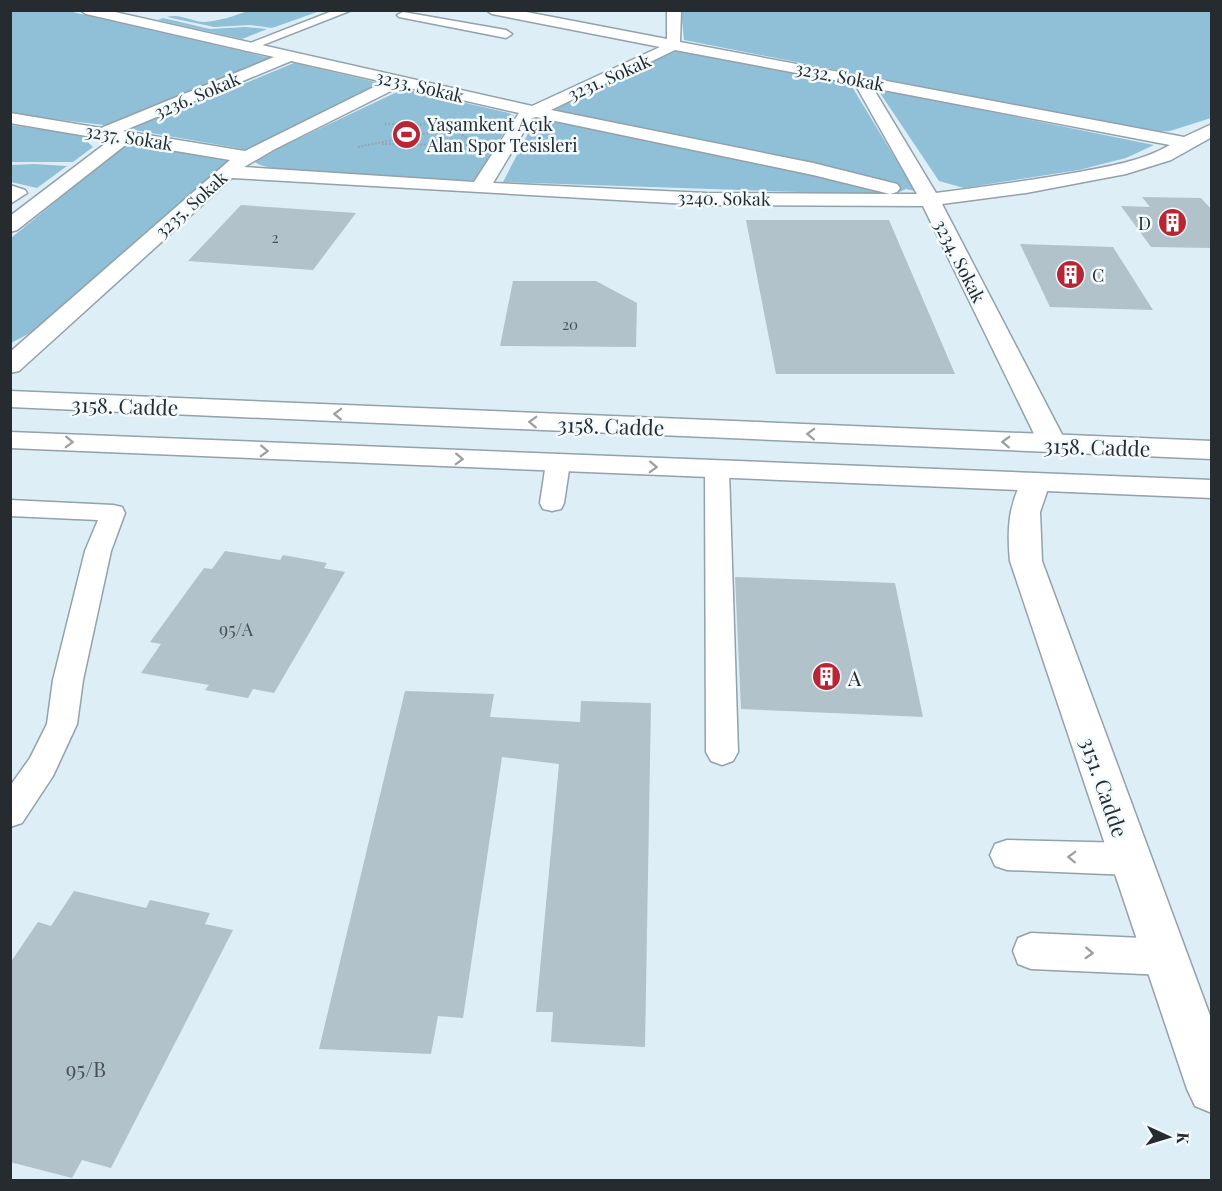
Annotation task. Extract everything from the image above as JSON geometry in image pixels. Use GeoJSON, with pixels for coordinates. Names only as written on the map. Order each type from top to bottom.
{"type":"FeatureCollection","features":[{"type":"Feature","properties":{"kind":"street","name":"3233. Sokak"},"geometry":{"type":"LineString","coordinates":[[86,10],[532,111],[813,169],[930,200]]}},
{"type":"Feature","properties":{"kind":"street","name":"3232. Sokak"},"geometry":{"type":"LineString","coordinates":[[492,10],[1187,143]]}},
{"type":"Feature","properties":{"kind":"street","name":"3231. Sokak"},"geometry":{"type":"LineString","coordinates":[[480,188],[522,120],[532,111],[657,56],[673,44],[674,10]]}},
{"type":"Feature","properties":{"kind":"street","name":"3236. Sokak"},"geometry":{"type":"LineString","coordinates":[[106,132],[288,57]]}},
{"type":"Feature","properties":{"kind":"street","name":"3235. Sokak"},"geometry":{"type":"LineString","coordinates":[[10,366],[226,172],[248,157],[399,81]]}},
{"type":"Feature","properties":{"kind":"street","name":"3234. Sokak"},"geometry":{"type":"LineString","coordinates":[[861,81],[930,200],[1053,444]]}},
{"type":"Feature","properties":{"kind":"street","name":"3237. Sokak"},"geometry":{"type":"LineString","coordinates":[[10,118],[248,157]]}},
{"type":"Feature","properties":{"kind":"street","name":"3240. Sokak"},"geometry":{"type":"LineString","coordinates":[[226,172],[706,199],[930,200],[1026,188],[1119,170],[1157,159],[1212,129]]}},
{"type":"Feature","properties":{"kind":"street"},"geometry":{"type":"LineString","coordinates":[[10,226],[126,136]]}},
{"type":"Feature","properties":{"kind":"street","name":"3158. Cadde"},"geometry":{"type":"LineString","coordinates":[[10,399],[1212,450]]}},
{"type":"Feature","properties":{"kind":"street","name":"3158. Cadde"},"geometry":{"type":"LineString","coordinates":[[10,440],[1212,489]]}},
{"type":"Feature","properties":{"kind":"street","name":"3151. Cadde"},"geometry":{"type":"LineString","coordinates":[[1053,444],[1028,497],[1023,523],[1026,561],[1212,1089]]}},
{"type":"Feature","properties":{"kind":"lane"},"geometry":{"type":"LineString","coordinates":[[246,48],[346,10]]}},
{"type":"Feature","properties":{"kind":"lane"},"geometry":{"type":"LineString","coordinates":[[402,15],[506,34]]}},
{"type":"Feature","properties":{"kind":"lane"},"geometry":{"type":"LineString","coordinates":[[489,43],[535,18]]}},
{"type":"Feature","properties":{"kind":"lane"},"geometry":{"type":"LineString","coordinates":[[10,190],[19,193],[10,199]]}},
{"type":"Feature","properties":{"kind":"lane"},"geometry":{"type":"LineString","coordinates":[[552,503],[558,463]]}},
{"type":"Feature","properties":{"kind":"lane"},"geometry":{"type":"LineString","coordinates":[[717,470],[722,752]]}},
{"type":"Feature","properties":{"kind":"lane"},"geometry":{"type":"LineString","coordinates":[[10,508],[113,513],[98,550],[68,680],[62,724],[42,767],[10,813]]}},
{"type":"Feature","properties":{"kind":"lane"},"geometry":{"type":"LineString","coordinates":[[1007,855],[1130,859]]}},
{"type":"Feature","properties":{"kind":"lane"},"geometry":{"type":"LineString","coordinates":[[1030,951],[1165,957]]}},
{"type":"Feature","properties":{"kind":"path"},"geometry":{"type":"LineString","coordinates":[[349,148],[467,125],[375,123]]}},
{"type":"Feature","properties":{"kind":"path"},"geometry":{"type":"LineString","coordinates":[[359,146],[363,139]]}},
{"type":"Feature","properties":{"kind":"path"},"geometry":{"type":"LineString","coordinates":[[374,143],[475,145]]}},
{"type":"Feature","properties":{"kind":"shaded area"},"geometry":{"type":"Polygon","coordinates":[[[250,10],[320,11],[272,28],[250,25],[214,27],[167,17],[177,16],[204,22],[250,10]]]}},
{"type":"Feature","properties":{"kind":"shaded area"},"geometry":{"type":"Polygon","coordinates":[[[11,11],[68,11],[275,59],[112,126],[11,114],[11,11]]]}},
{"type":"Feature","properties":{"kind":"shaded area"},"geometry":{"type":"Polygon","coordinates":[[[681,11],[1211,11],[1211,118],[1170,131],[1152,132],[684,40],[681,11]]]}},
{"type":"Feature","properties":{"kind":"shaded area"},"geometry":{"type":"Polygon","coordinates":[[[163,18],[210,29],[245,27],[267,29],[242,39],[158,20],[163,18]]]}},
{"type":"Feature","properties":{"kind":"shaded area"},"geometry":{"type":"Polygon","coordinates":[[[680,49],[842,81],[851,85],[915,191],[906,189],[893,195],[503,182],[535,120],[543,117],[549,108],[680,49]]]}},
{"type":"Feature","properties":{"kind":"shaded area","name":"Yaşamkent Açık Alan Spor Tesisleri"},"geometry":{"type":"Polygon","coordinates":[[[294,63],[384,84],[248,150],[134,130],[134,127],[185,105],[190,106],[294,63]]]}},
{"type":"Feature","properties":{"kind":"shaded area","name":"Yaşamkent Açık Alan Spor Tesisleri"},"geometry":{"type":"Polygon","coordinates":[[[409,90],[514,116],[475,180],[422,180],[320,174],[267,167],[255,162],[281,147],[399,91],[409,90]]]}},
{"type":"Feature","properties":{"kind":"shaded area"},"geometry":{"type":"Polygon","coordinates":[[[878,90],[1154,145],[1126,158],[1079,170],[964,188],[939,181],[878,90]]]}},
{"type":"Feature","properties":{"kind":"shaded area"},"geometry":{"type":"Polygon","coordinates":[[[11,125],[80,135],[93,147],[73,162],[11,162],[11,125]]]}},
{"type":"Feature","properties":{"kind":"shaded area"},"geometry":{"type":"Polygon","coordinates":[[[134,144],[228,161],[49,323],[11,343],[11,238],[120,149],[134,144]]]}},
{"type":"Feature","properties":{"kind":"shaded area"},"geometry":{"type":"Polygon","coordinates":[[[11,165],[67,166],[37,188],[11,182],[11,165]]]}},
{"type":"Feature","properties":{"kind":"building","name":"D"},"geometry":{"type":"Polygon","coordinates":[[[1142,197],[1201,198],[1212,210],[1212,248],[1151,247],[1121,206],[1150,207],[1142,197]]]}},
{"type":"Feature","properties":{"kind":"building"},"geometry":{"type":"Polygon","coordinates":[[[241,205],[356,213],[313,270],[188,261],[241,205]]]}},
{"type":"Feature","properties":{"kind":"building"},"geometry":{"type":"Polygon","coordinates":[[[746,220],[889,220],[955,374],[776,374],[746,220]]]}},
{"type":"Feature","properties":{"kind":"building","name":"C"},"geometry":{"type":"Polygon","coordinates":[[[1020,244],[1113,247],[1153,310],[1050,307],[1020,244]]]}},
{"type":"Feature","properties":{"kind":"building"},"geometry":{"type":"Polygon","coordinates":[[[513,281],[596,281],[637,303],[636,347],[500,346],[513,281]]]}},
{"type":"Feature","properties":{"kind":"building"},"geometry":{"type":"Polygon","coordinates":[[[225,551],[280,560],[283,555],[327,563],[324,568],[345,572],[274,693],[253,689],[248,698],[205,690],[209,685],[141,673],[161,644],[150,642],[204,568],[212,569],[225,551]]]}},
{"type":"Feature","properties":{"kind":"building","name":"A"},"geometry":{"type":"Polygon","coordinates":[[[735,577],[895,583],[923,717],[741,709],[735,577]]]}},
{"type":"Feature","properties":{"kind":"building"},"geometry":{"type":"Polygon","coordinates":[[[405,691],[494,694],[490,717],[580,722],[581,701],[651,703],[645,1047],[551,1042],[553,1012],[536,1012],[559,764],[502,757],[463,1018],[438,1016],[431,1054],[319,1049],[405,691]]]}},
{"type":"Feature","properties":{"kind":"building"},"geometry":{"type":"Polygon","coordinates":[[[74,891],[146,908],[150,900],[210,913],[205,924],[233,930],[111,1168],[82,1160],[72,1178],[10,1162],[10,963],[38,922],[51,926],[74,891]]]}},
{"type":"Feature","properties":{"kind":"place","name":"Yaşamkent Açık Alan Spor Tesisleri"},"geometry":{"type":"Point","coordinates":[406,134]}},
{"type":"Feature","properties":{"kind":"place","name":"D"},"geometry":{"type":"Point","coordinates":[1172,223]}},
{"type":"Feature","properties":{"kind":"place","name":"C"},"geometry":{"type":"Point","coordinates":[1071,275]}},
{"type":"Feature","properties":{"kind":"place","name":"A"},"geometry":{"type":"Point","coordinates":[827,677]}}]}
